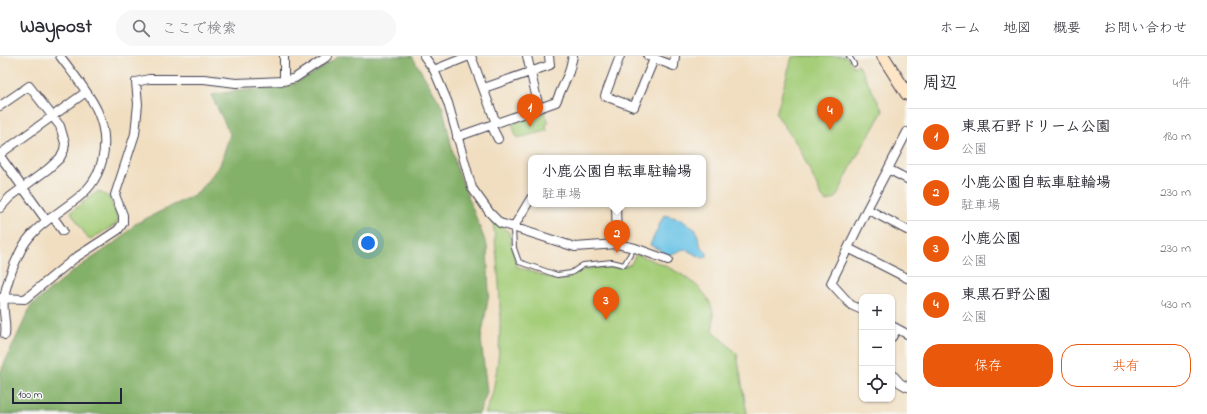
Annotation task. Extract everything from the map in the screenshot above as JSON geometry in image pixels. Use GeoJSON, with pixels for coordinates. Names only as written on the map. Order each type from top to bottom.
{"type":"FeatureCollection","features":[{"type":"Feature","properties":{"kind":"street"},"geometry":{"type":"LineString","coordinates":[[5,335],[7,324],[2,299],[21,250],[36,229],[85,193],[95,181],[105,148],[105,132],[97,108],[60,56]]}},
{"type":"Feature","properties":{"kind":"street"},"geometry":{"type":"LineString","coordinates":[[284,56],[284,81]]}},
{"type":"Feature","properties":{"kind":"street"},"geometry":{"type":"LineString","coordinates":[[2,299],[25,299],[75,258],[118,230],[123,223],[123,214],[115,195],[135,134],[138,104],[136,82],[149,78],[204,79],[236,83],[284,81],[295,78],[328,56]]}},
{"type":"Feature","properties":{"kind":"street"},"geometry":{"type":"LineString","coordinates":[[424,56],[434,70],[448,104],[472,188],[490,213],[500,223],[575,247],[616,244],[635,248],[668,260]]}},
{"type":"Feature","properties":{"kind":"street"},"geometry":{"type":"LineString","coordinates":[[434,70],[470,56],[484,88],[498,140]]}},
{"type":"Feature","properties":{"kind":"street"},"geometry":{"type":"LineString","coordinates":[[527,56],[539,108]]}},
{"type":"Feature","properties":{"kind":"street"},"geometry":{"type":"LineString","coordinates":[[484,88],[550,65],[549,56]]}},
{"type":"Feature","properties":{"kind":"street"},"geometry":{"type":"LineString","coordinates":[[457,136],[556,102],[569,72],[573,56]]}},
{"type":"Feature","properties":{"kind":"street"},"geometry":{"type":"LineString","coordinates":[[620,56],[605,96],[634,107],[651,57],[674,66],[675,56]]}},
{"type":"Feature","properties":{"kind":"street"},"geometry":{"type":"LineString","coordinates":[[883,56],[907,94]]}},
{"type":"Feature","properties":{"kind":"street"},"geometry":{"type":"LineString","coordinates":[[0,106],[29,86],[60,126],[65,143],[64,150],[60,158],[48,169],[10,197],[0,208]]}},
{"type":"Feature","properties":{"kind":"street"},"geometry":{"type":"LineString","coordinates":[[63,232],[49,218],[0,155],[53,118],[86,92]]}},
{"type":"Feature","properties":{"kind":"street"},"geometry":{"type":"LineString","coordinates":[[859,308],[852,305],[831,283],[907,132]]}},
{"type":"Feature","properties":{"kind":"street"},"geometry":{"type":"LineString","coordinates":[[888,169],[907,179]]}},
{"type":"Feature","properties":{"kind":"street"},"geometry":{"type":"LineString","coordinates":[[513,228],[528,203]]}},
{"type":"Feature","properties":{"kind":"street"},"geometry":{"type":"LineString","coordinates":[[616,207],[616,244]]}},
{"type":"Feature","properties":{"kind":"street"},"geometry":{"type":"LineString","coordinates":[[867,209],[907,230]]}},
{"type":"Feature","properties":{"kind":"street"},"geometry":{"type":"LineString","coordinates":[[848,248],[907,278]]}},
{"type":"Feature","properties":{"kind":"street"},"geometry":{"type":"LineString","coordinates":[[895,328],[907,334]]}},
{"type":"Feature","properties":{"kind":"street"},"geometry":{"type":"LineString","coordinates":[[895,377],[900,383],[907,387]]}},
{"type":"Feature","properties":{"kind":"lane"},"geometry":{"type":"LineString","coordinates":[[849,56],[854,64]]}},
{"type":"Feature","properties":{"kind":"lane"},"geometry":{"type":"LineString","coordinates":[[513,228],[514,248],[519,262],[557,275],[570,273],[583,265],[612,262],[624,265],[635,248]]}},
{"type":"Feature","properties":{"kind":"green space"},"geometry":{"type":"Polygon","coordinates":[[[339,56],[412,56],[443,108],[456,166],[487,246],[489,294],[481,339],[487,392],[479,414],[0,414],[0,373],[31,306],[72,272],[119,240],[135,224],[198,193],[220,165],[230,134],[211,95],[236,91],[287,87],[308,77],[339,56]]]}},
{"type":"Feature","properties":{"kind":"green space"},"geometry":{"type":"Polygon","coordinates":[[[846,56],[854,67],[858,64],[883,111],[853,163],[836,198],[826,202],[821,195],[799,147],[776,114],[792,57],[846,56]]]}},
{"type":"Feature","properties":{"kind":"green space"},"geometry":{"type":"Polygon","coordinates":[[[544,112],[549,122],[546,124],[547,131],[517,138],[512,124],[544,112]]]}},
{"type":"Feature","properties":{"kind":"green space"},"geometry":{"type":"Polygon","coordinates":[[[98,191],[109,197],[119,220],[115,225],[89,240],[71,212],[98,191]]]}},
{"type":"Feature","properties":{"kind":"green space"},"geometry":{"type":"Polygon","coordinates":[[[493,221],[509,232],[516,266],[547,277],[562,280],[586,269],[625,266],[631,264],[636,254],[669,268],[691,281],[707,298],[712,308],[713,330],[737,354],[747,414],[485,414],[492,396],[497,365],[500,324],[499,282],[493,221]]]}},
{"type":"Feature","properties":{"kind":"water"},"geometry":{"type":"Polygon","coordinates":[[[664,215],[680,219],[696,230],[701,247],[707,253],[707,257],[703,258],[684,249],[669,255],[650,245],[664,215]]]}},
{"type":"Feature","properties":{"kind":"place","name":"東黒石野ドリーム公園"},"geometry":{"type":"Point","coordinates":[530,127]}},
{"type":"Feature","properties":{"kind":"place","name":"東黒石野公園"},"geometry":{"type":"Point","coordinates":[830,130]}},
{"type":"Feature","properties":{"kind":"place","name":"小鹿公園自転車駐輪場"},"geometry":{"type":"Point","coordinates":[617,253]}},
{"type":"Feature","properties":{"kind":"place","name":"小鹿公園"},"geometry":{"type":"Point","coordinates":[606,320]}}]}
